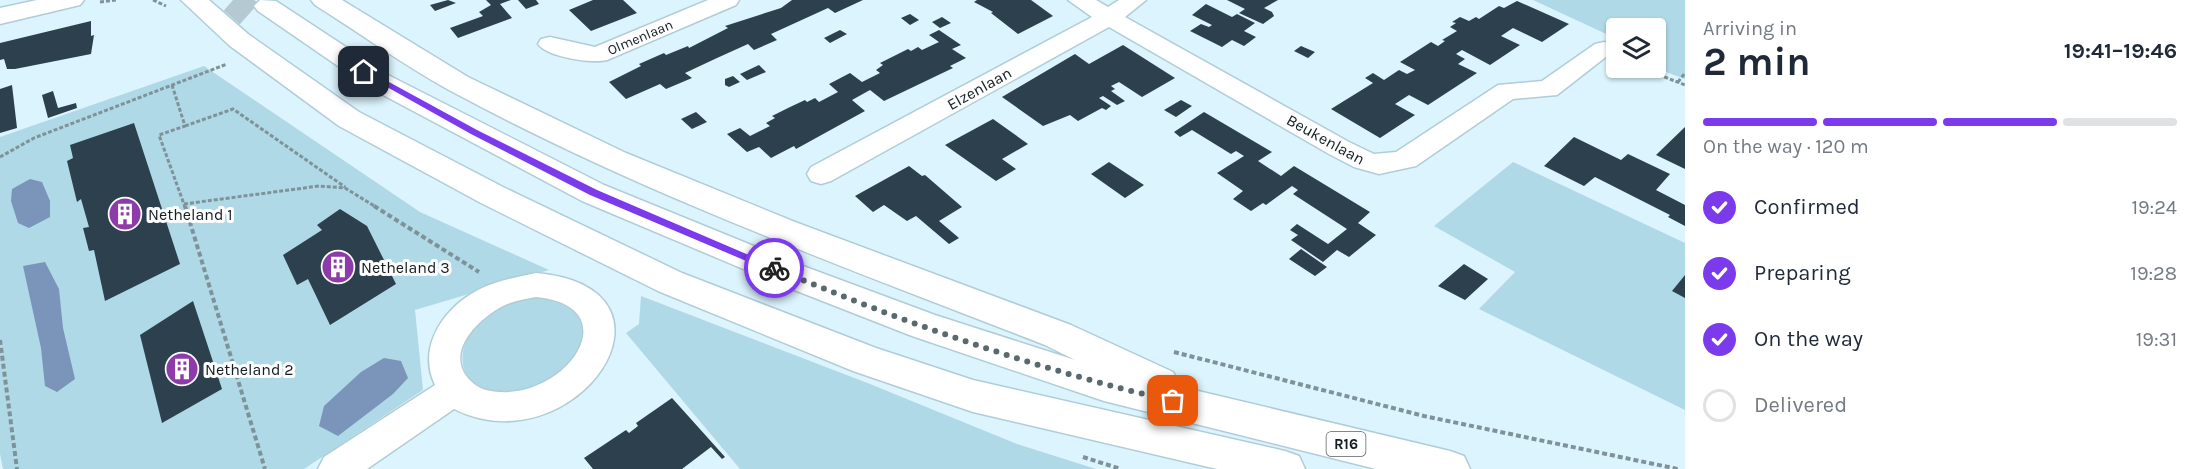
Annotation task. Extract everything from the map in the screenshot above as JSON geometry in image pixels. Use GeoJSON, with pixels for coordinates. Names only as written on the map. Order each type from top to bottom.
{"type":"FeatureCollection","features":[{"type":"Feature","properties":{"kind":"main road"},"geometry":{"type":"LineString","coordinates":[[0,16],[71,0]]}},
{"type":"Feature","properties":{"kind":"main road"},"geometry":{"type":"LineString","coordinates":[[194,0],[239,40],[349,118],[492,195],[670,282],[866,360],[973,396],[1213,450]]}},
{"type":"Feature","properties":{"kind":"main road"},"geometry":{"type":"LineString","coordinates":[[326,1],[458,83],[615,160],[783,230],[1058,335],[1134,372],[1242,417]]}},
{"type":"Feature","properties":{"kind":"main road","name":"R16"},"geometry":{"type":"LineString","coordinates":[[1285,469],[1213,450],[1096,405],[915,344],[779,293],[578,205],[458,146],[362,92],[258,10],[390,87],[594,193],[680,230],[925,326],[1104,385],[1450,469]]}},
{"type":"Feature","properties":{"kind":"street","name":"Olmenlaan"},"geometry":{"type":"LineString","coordinates":[[549,44],[598,55],[728,0]]}},
{"type":"Feature","properties":{"kind":"street","name":"Beukenlaan"},"geometry":{"type":"LineString","coordinates":[[1079,0],[1339,148],[1370,164],[1387,166],[1406,159],[1507,91],[1548,89],[1604,49]]}},
{"type":"Feature","properties":{"kind":"street","name":"Elzenlaan"},"geometry":{"type":"LineString","coordinates":[[821,174],[1109,17],[1136,0]]}},
{"type":"Feature","properties":{"kind":"street"},"geometry":{"type":"LineString","coordinates":[[536,285],[563,288],[584,299],[597,317],[600,339],[592,363],[569,386],[555,396],[530,406],[504,409],[479,405],[455,390],[445,369],[447,345],[459,322],[481,303],[508,290],[536,285]]}},
{"type":"Feature","properties":{"kind":"street"},"geometry":{"type":"LineString","coordinates":[[337,469],[455,390]]}},
{"type":"Feature","properties":{"kind":"path"},"geometry":{"type":"LineString","coordinates":[[0,157],[34,138],[236,60]]}},
{"type":"Feature","properties":{"kind":"path"},"geometry":{"type":"LineString","coordinates":[[1678,82],[1685,73]]}},
{"type":"Feature","properties":{"kind":"path"},"geometry":{"type":"LineString","coordinates":[[1666,77],[1685,85]]}},
{"type":"Feature","properties":{"kind":"path"},"geometry":{"type":"LineString","coordinates":[[172,85],[185,126]]}},
{"type":"Feature","properties":{"kind":"path"},"geometry":{"type":"LineString","coordinates":[[265,469],[184,204],[159,135],[233,109],[345,188],[508,290]]}},
{"type":"Feature","properties":{"kind":"path"},"geometry":{"type":"LineString","coordinates":[[184,204],[319,186],[345,188]]}},
{"type":"Feature","properties":{"kind":"path"},"geometry":{"type":"LineString","coordinates":[[0,340],[17,469]]}},
{"type":"Feature","properties":{"kind":"path"},"geometry":{"type":"LineString","coordinates":[[1173,351],[1424,416],[1678,469]]}},
{"type":"Feature","properties":{"kind":"shaded area"},"geometry":{"type":"Polygon","coordinates":[[[1533,0],[1685,0],[1685,79],[1666,72],[1666,18],[1606,18],[1606,34],[1533,0]]]}},
{"type":"Feature","properties":{"kind":"shaded area"},"geometry":{"type":"Polygon","coordinates":[[[204,66],[420,212],[549,270],[415,310],[423,390],[304,469],[3,469],[0,454],[0,137],[204,66]]]}},
{"type":"Feature","properties":{"kind":"shaded area"},"geometry":{"type":"Polygon","coordinates":[[[1513,162],[1685,243],[1685,410],[1479,309],[1515,272],[1434,226],[1513,162]]]}},
{"type":"Feature","properties":{"kind":"shaded area"},"geometry":{"type":"Polygon","coordinates":[[[30,179],[42,182],[50,201],[50,217],[29,228],[18,223],[11,201],[12,189],[30,179]]]}},
{"type":"Feature","properties":{"kind":"shaded area"},"geometry":{"type":"Polygon","coordinates":[[[45,262],[59,289],[63,328],[75,379],[57,392],[45,386],[41,348],[23,266],[45,262]]]}},
{"type":"Feature","properties":{"kind":"shaded area"},"geometry":{"type":"Polygon","coordinates":[[[641,296],[870,384],[1017,444],[1096,469],[740,469],[626,333],[639,324],[641,296]]]}},
{"type":"Feature","properties":{"kind":"shaded area"},"geometry":{"type":"Polygon","coordinates":[[[533,297],[563,305],[579,318],[584,335],[578,352],[565,369],[546,383],[522,391],[496,392],[480,388],[470,380],[464,369],[465,344],[471,332],[479,320],[490,311],[533,297]]]}},
{"type":"Feature","properties":{"kind":"shaded area"},"geometry":{"type":"Polygon","coordinates":[[[384,358],[401,361],[408,378],[393,394],[338,436],[319,426],[324,406],[361,372],[384,358]]]}},
{"type":"Feature","properties":{"kind":"building"},"geometry":{"type":"Polygon","coordinates":[[[448,0],[456,3],[435,11],[430,5],[448,0]]]}},
{"type":"Feature","properties":{"kind":"building"},"geometry":{"type":"Polygon","coordinates":[[[486,0],[511,0],[500,4],[512,18],[458,38],[450,28],[483,16],[479,12],[491,5],[486,0]]]}},
{"type":"Feature","properties":{"kind":"building"},"geometry":{"type":"Polygon","coordinates":[[[518,0],[536,0],[539,4],[526,9],[518,0]]]}},
{"type":"Feature","properties":{"kind":"building"},"geometry":{"type":"Polygon","coordinates":[[[593,0],[623,0],[637,13],[591,31],[569,10],[593,0]]]}},
{"type":"Feature","properties":{"kind":"building"},"geometry":{"type":"Polygon","coordinates":[[[792,0],[863,0],[835,13],[828,8],[771,34],[777,40],[754,50],[748,44],[717,58],[685,73],[692,78],[666,89],[660,84],[626,99],[609,82],[641,66],[639,64],[664,53],[666,55],[688,46],[689,48],[728,28],[725,26],[781,8],[792,0]]]}},
{"type":"Feature","properties":{"kind":"building"},"geometry":{"type":"Polygon","coordinates":[[[977,0],[1031,0],[1053,16],[1018,34],[991,13],[993,12],[974,2],[977,0]]]}},
{"type":"Feature","properties":{"kind":"building"},"geometry":{"type":"Polygon","coordinates":[[[1227,0],[1278,0],[1264,8],[1272,12],[1274,16],[1263,24],[1239,13],[1245,9],[1227,0]]]}},
{"type":"Feature","properties":{"kind":"building"},"geometry":{"type":"Polygon","coordinates":[[[1517,1],[1569,24],[1542,42],[1513,28],[1501,36],[1520,45],[1490,65],[1462,50],[1456,54],[1465,59],[1458,64],[1477,73],[1428,105],[1409,95],[1395,104],[1415,115],[1380,138],[1331,109],[1373,83],[1365,78],[1373,73],[1384,80],[1399,70],[1407,74],[1415,70],[1400,62],[1431,42],[1438,46],[1445,41],[1442,40],[1457,31],[1450,27],[1456,23],[1452,22],[1460,17],[1469,21],[1476,17],[1479,19],[1499,6],[1504,8],[1517,1]]]}},
{"type":"Feature","properties":{"kind":"building"},"geometry":{"type":"Polygon","coordinates":[[[1206,4],[1232,17],[1237,14],[1255,23],[1244,31],[1256,37],[1244,46],[1232,40],[1222,47],[1190,31],[1201,24],[1209,27],[1212,25],[1192,15],[1206,4]]]}},
{"type":"Feature","properties":{"kind":"building"},"geometry":{"type":"Polygon","coordinates":[[[910,14],[919,20],[910,25],[901,18],[910,14]]]}},
{"type":"Feature","properties":{"kind":"building"},"geometry":{"type":"Polygon","coordinates":[[[942,17],[951,23],[940,28],[932,22],[942,17]]]}},
{"type":"Feature","properties":{"kind":"building"},"geometry":{"type":"Polygon","coordinates":[[[91,21],[91,36],[94,35],[91,54],[15,69],[7,69],[4,59],[0,60],[0,43],[91,21]]]}},
{"type":"Feature","properties":{"kind":"building"},"geometry":{"type":"Polygon","coordinates":[[[840,30],[847,34],[830,43],[824,38],[840,30]]]}},
{"type":"Feature","properties":{"kind":"building"},"geometry":{"type":"Polygon","coordinates":[[[939,30],[961,45],[952,49],[966,58],[950,66],[953,68],[884,101],[870,90],[852,100],[865,111],[796,149],[794,146],[771,158],[759,147],[747,152],[727,134],[740,128],[750,136],[770,126],[766,123],[775,118],[772,116],[788,108],[815,98],[819,102],[838,92],[829,84],[850,73],[862,82],[880,73],[876,70],[883,65],[880,63],[908,49],[911,51],[918,47],[922,50],[939,42],[929,35],[939,30]]]}},
{"type":"Feature","properties":{"kind":"building"},"geometry":{"type":"Polygon","coordinates":[[[1123,45],[1175,78],[1142,97],[1119,82],[1111,86],[1115,89],[1111,91],[1125,101],[1117,105],[1103,96],[1099,98],[1111,106],[1106,110],[1102,108],[1078,121],[1070,115],[1043,126],[1002,97],[1075,54],[1089,64],[1123,45]]]}},
{"type":"Feature","properties":{"kind":"building"},"geometry":{"type":"Polygon","coordinates":[[[1301,46],[1315,52],[1308,58],[1294,51],[1301,46]]]}},
{"type":"Feature","properties":{"kind":"building"},"geometry":{"type":"Polygon","coordinates":[[[759,65],[766,72],[747,80],[740,74],[759,65]]]}},
{"type":"Feature","properties":{"kind":"building"},"geometry":{"type":"Polygon","coordinates":[[[733,76],[740,82],[729,87],[725,85],[725,79],[733,76]]]}},
{"type":"Feature","properties":{"kind":"building"},"geometry":{"type":"Polygon","coordinates":[[[12,85],[17,128],[0,133],[0,89],[12,85]]]}},
{"type":"Feature","properties":{"kind":"building"},"geometry":{"type":"Polygon","coordinates":[[[53,91],[58,108],[76,103],[77,108],[48,118],[42,95],[53,91]]]}},
{"type":"Feature","properties":{"kind":"building"},"geometry":{"type":"Polygon","coordinates":[[[1181,100],[1192,106],[1176,117],[1164,110],[1181,100]]]}},
{"type":"Feature","properties":{"kind":"building"},"geometry":{"type":"Polygon","coordinates":[[[696,112],[707,122],[692,129],[681,119],[696,112]]]}},
{"type":"Feature","properties":{"kind":"building"},"geometry":{"type":"Polygon","coordinates":[[[1204,112],[1272,152],[1258,161],[1281,176],[1294,166],[1370,212],[1358,223],[1376,235],[1349,257],[1337,250],[1323,262],[1291,240],[1298,235],[1290,230],[1297,224],[1328,244],[1347,229],[1293,194],[1298,190],[1292,186],[1266,205],[1263,203],[1251,211],[1233,199],[1243,191],[1217,173],[1244,156],[1236,151],[1231,154],[1192,130],[1180,137],[1174,132],[1204,112]]]}},
{"type":"Feature","properties":{"kind":"building"},"geometry":{"type":"Polygon","coordinates":[[[993,119],[1028,144],[1002,159],[1016,169],[996,181],[945,145],[993,119]]]}},
{"type":"Feature","properties":{"kind":"building","name":"Netheland 1"},"geometry":{"type":"Polygon","coordinates":[[[134,123],[180,264],[105,301],[94,250],[89,251],[83,228],[89,227],[81,199],[77,202],[67,161],[73,158],[70,145],[134,123]]]}},
{"type":"Feature","properties":{"kind":"building"},"geometry":{"type":"Polygon","coordinates":[[[1685,127],[1685,169],[1656,155],[1685,127]]]}},
{"type":"Feature","properties":{"kind":"building"},"geometry":{"type":"Polygon","coordinates":[[[1574,137],[1621,160],[1628,154],[1670,174],[1656,190],[1685,205],[1685,226],[1668,217],[1670,215],[1595,177],[1584,186],[1544,166],[1574,137]]]}},
{"type":"Feature","properties":{"kind":"building"},"geometry":{"type":"Polygon","coordinates":[[[1109,162],[1144,185],[1125,198],[1091,174],[1109,162]]]}},
{"type":"Feature","properties":{"kind":"building"},"geometry":{"type":"Polygon","coordinates":[[[909,166],[922,176],[925,175],[962,207],[939,221],[959,238],[949,244],[916,216],[907,221],[884,205],[873,212],[855,196],[909,166]]]}},
{"type":"Feature","properties":{"kind":"building","name":"Netheland 3"},"geometry":{"type":"Polygon","coordinates":[[[340,209],[367,226],[396,284],[330,325],[308,279],[297,285],[283,255],[322,230],[317,225],[340,209]]]}},
{"type":"Feature","properties":{"kind":"building"},"geometry":{"type":"Polygon","coordinates":[[[1301,249],[1327,267],[1315,276],[1289,259],[1301,249]]]}},
{"type":"Feature","properties":{"kind":"building"},"geometry":{"type":"Polygon","coordinates":[[[1464,264],[1488,279],[1465,300],[1438,286],[1464,264]]]}},
{"type":"Feature","properties":{"kind":"building"},"geometry":{"type":"Polygon","coordinates":[[[1685,275],[1685,298],[1672,291],[1685,275]]]}},
{"type":"Feature","properties":{"kind":"building","name":"Netheland 2"},"geometry":{"type":"Polygon","coordinates":[[[193,301],[222,389],[162,423],[140,335],[193,301]]]}},
{"type":"Feature","properties":{"kind":"building"},"geometry":{"type":"Polygon","coordinates":[[[672,398],[725,457],[722,459],[711,447],[682,469],[593,469],[584,458],[626,430],[629,433],[638,426],[636,423],[672,398]]]}},
{"type":"Feature","properties":{"kind":"tunnel"},"geometry":{"type":"LineString","coordinates":[[233,0],[249,14]]}},
{"type":"Feature","properties":{"kind":"way so far"},"geometry":{"type":"LineString","coordinates":[[774,268],[925,326],[1104,385],[1173,401]]}},
{"type":"Feature","properties":{"kind":"place","name":"Netheland 1"},"geometry":{"type":"Point","coordinates":[125,214]}},
{"type":"Feature","properties":{"kind":"place","name":"Netheland 3"},"geometry":{"type":"Point","coordinates":[338,267]}},
{"type":"Feature","properties":{"kind":"place","name":"Netheland 2"},"geometry":{"type":"Point","coordinates":[182,369]}},
{"type":"Feature","properties":{"kind":"route"},"geometry":{"type":"LineString","coordinates":[[364,72],[474,132],[594,193],[774,268]]}}]}
